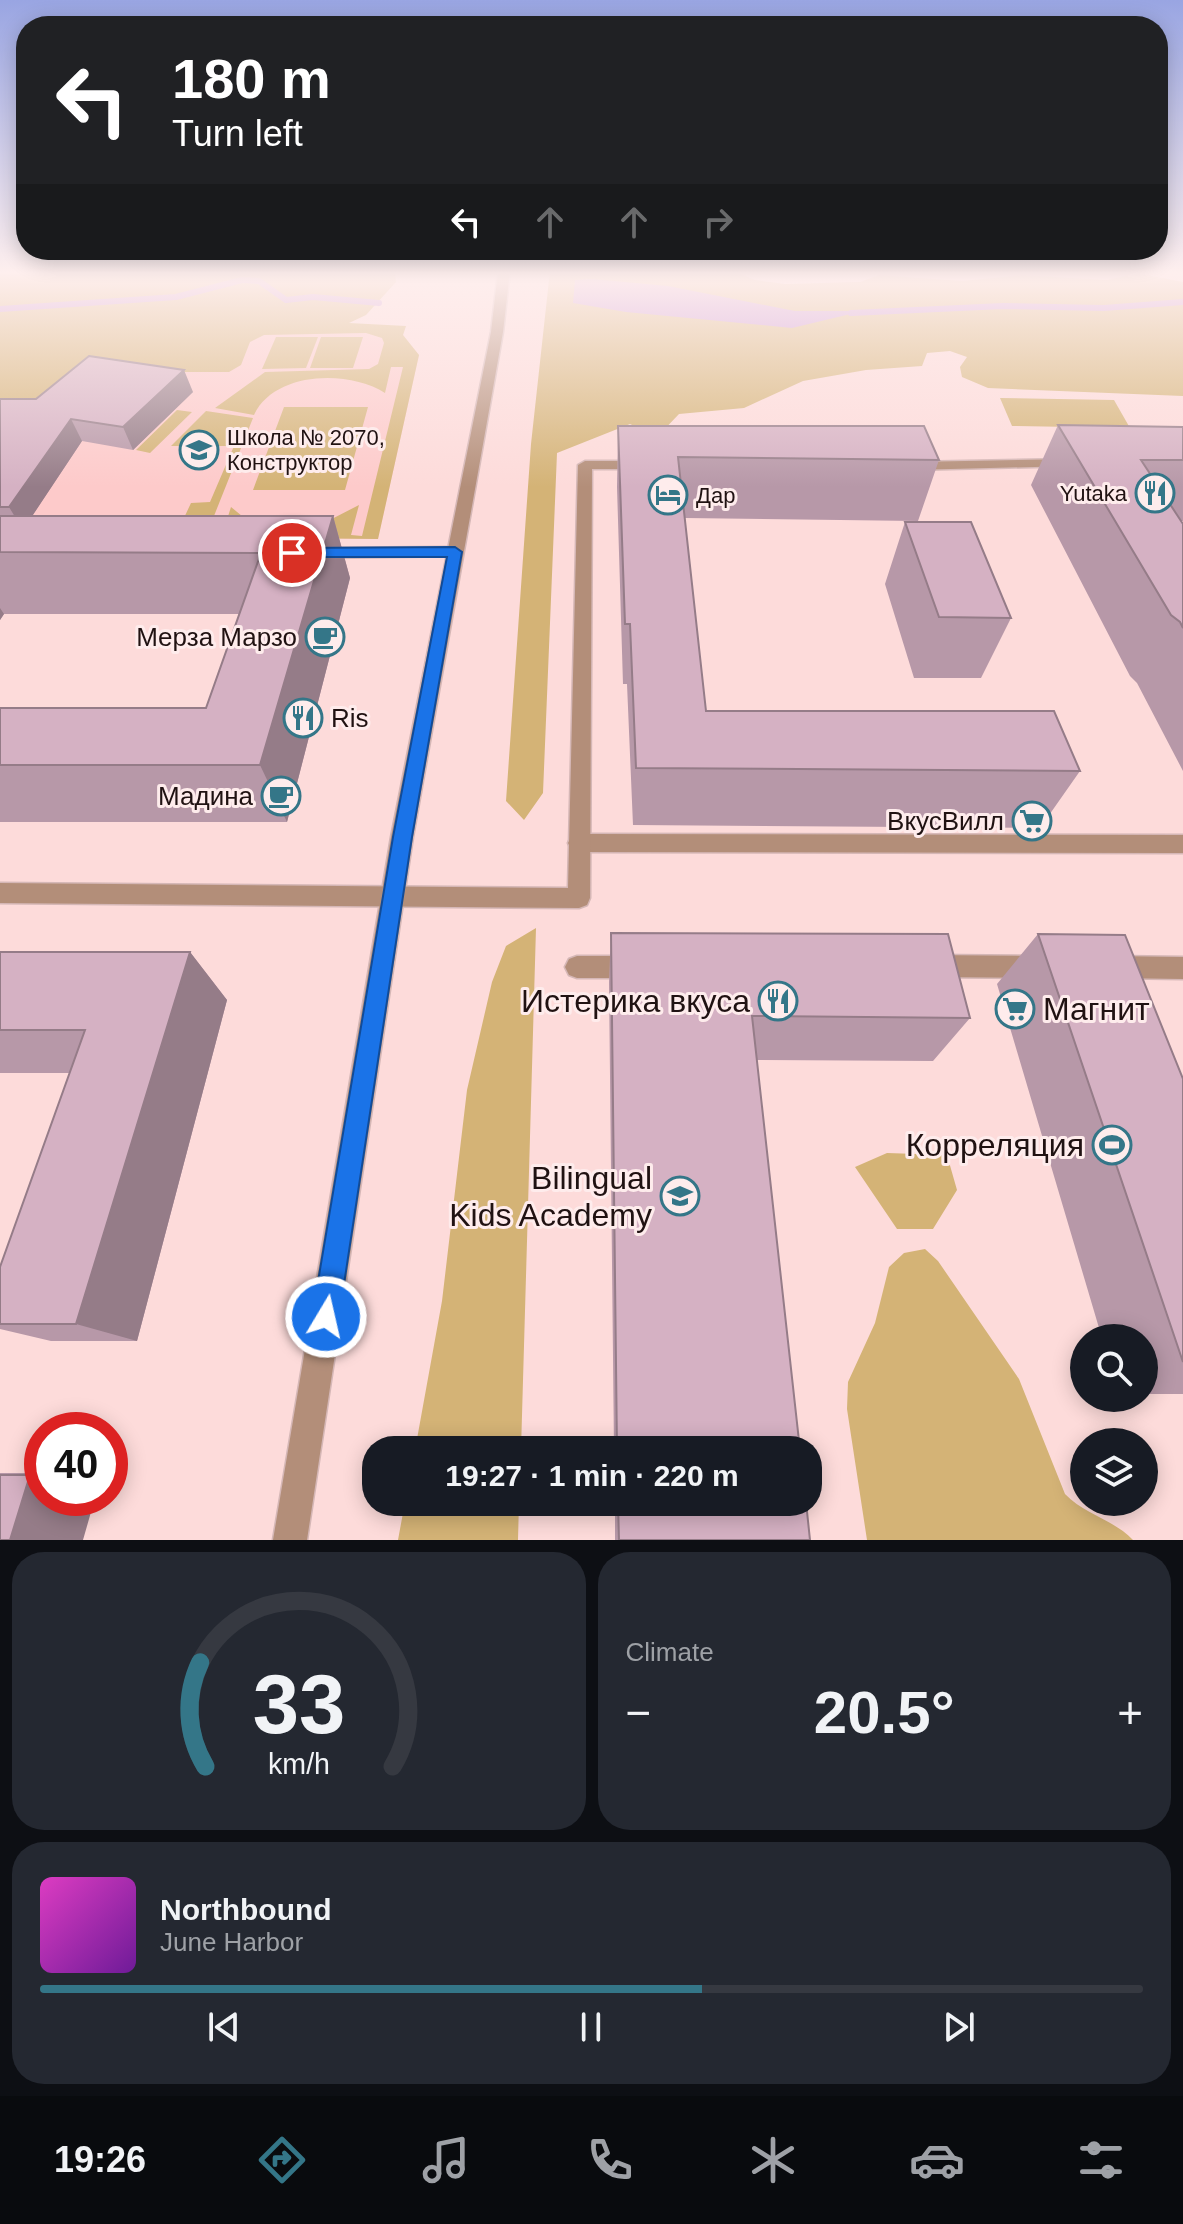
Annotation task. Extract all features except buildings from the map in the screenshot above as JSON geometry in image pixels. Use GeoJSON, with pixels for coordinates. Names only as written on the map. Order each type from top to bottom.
{"type":"FeatureCollection","features":[{"type":"Feature","properties":{"kind":"street"},"geometry":{"type":"LineString","coordinates":[[290,1540],[395,893],[495,343]]}},
{"type":"Feature","properties":{"kind":"street"},"geometry":{"type":"LineString","coordinates":[[900,466],[1020,466],[1089,460]]}},
{"type":"Feature","properties":{"kind":"street"},"geometry":{"type":"LineString","coordinates":[[0,893],[395,893],[579,898],[585,465],[663,465]]}},
{"type":"Feature","properties":{"kind":"street"},"geometry":{"type":"LineString","coordinates":[[292,553],[455,552]]}},
{"type":"Feature","properties":{"kind":"street"},"geometry":{"type":"LineString","coordinates":[[579,843],[1183,844]]}},
{"type":"Feature","properties":{"kind":"street"},"geometry":{"type":"LineString","coordinates":[[900,966],[1183,968]]}},
{"type":"Feature","properties":{"kind":"street"},"geometry":{"type":"LineString","coordinates":[[577,967],[654,967]]}},
{"type":"Feature","properties":{"kind":"shaded area"},"geometry":{"type":"Polygon","coordinates":[[[0,343],[250,343],[241,365],[229,372],[173,372],[0,409],[0,343]]]}},
{"type":"Feature","properties":{"kind":"shaded area","name":"Школа № 2070, Конструктор"},"geometry":{"type":"Polygon","coordinates":[[[45,343],[409,343],[419,355],[378,539],[53,536],[26,525],[0,375],[45,343]]]}},
{"type":"Feature","properties":{"kind":"shaded area"},"geometry":{"type":"Polygon","coordinates":[[[273,343],[316,343],[306,368],[262,369],[273,343]]]}},
{"type":"Feature","properties":{"kind":"shaded area"},"geometry":{"type":"Polygon","coordinates":[[[319,343],[361,343],[353,368],[310,368],[319,343]]]}},
{"type":"Feature","properties":{"kind":"shaded area"},"geometry":{"type":"Polygon","coordinates":[[[384,343],[409,343],[419,355],[378,539],[175,537],[191,503],[210,502],[234,446],[171,446],[206,411],[253,418],[208,531],[223,532],[231,507],[242,516],[324,523],[359,505],[351,535],[362,536],[403,367],[391,367],[385,393],[352,381],[314,379],[278,390],[264,400],[254,415],[215,408],[265,372],[369,369],[378,364],[384,343]]]}},
{"type":"Feature","properties":{"kind":"shaded area"},"geometry":{"type":"Polygon","coordinates":[[[542,343],[1183,343],[1183,396],[988,388],[962,377],[960,367],[967,357],[950,351],[927,353],[922,366],[866,370],[803,381],[744,408],[679,414],[657,437],[630,424],[557,453],[543,793],[524,820],[506,801],[531,444],[542,343]]]}},
{"type":"Feature","properties":{"kind":"shaded area"},"geometry":{"type":"Polygon","coordinates":[[[1000,398],[1114,400],[1130,428],[1012,426],[1000,398]]]}},
{"type":"Feature","properties":{"kind":"shaded area"},"geometry":{"type":"Polygon","coordinates":[[[284,407],[368,407],[345,490],[253,490],[284,407]]]}},
{"type":"Feature","properties":{"kind":"shaded area"},"geometry":{"type":"Polygon","coordinates":[[[177,410],[192,412],[150,453],[136,450],[177,410]]]}},
{"type":"Feature","properties":{"kind":"shaded area"},"geometry":{"type":"Polygon","coordinates":[[[536,928],[521,1436],[418,1436],[442,1301],[467,1090],[492,982],[506,946],[536,928]]]}},
{"type":"Feature","properties":{"kind":"shaded area"},"geometry":{"type":"Polygon","coordinates":[[[887,1153],[947,1155],[957,1190],[933,1229],[897,1229],[855,1167],[887,1153]]]}},
{"type":"Feature","properties":{"kind":"shaded area"},"geometry":{"type":"Polygon","coordinates":[[[925,1249],[938,1261],[1019,1379],[1065,1494],[1070,1498],[1070,1516],[1097,1516],[1133,1540],[867,1540],[847,1409],[848,1382],[875,1323],[889,1267],[904,1253],[925,1249]]]}},
{"type":"Feature","properties":{"kind":"shaded area"},"geometry":{"type":"Polygon","coordinates":[[[402,1516],[519,1516],[518,1540],[398,1540],[402,1516]]]}},
{"type":"Feature","properties":{"kind":"place","name":"Школа № 2070, Конструктор"},"geometry":{"type":"Point","coordinates":[199,450]}},
{"type":"Feature","properties":{"kind":"place","name":"Yutaka"},"geometry":{"type":"Point","coordinates":[1155,493]}},
{"type":"Feature","properties":{"kind":"place","name":"Дар"},"geometry":{"type":"Point","coordinates":[668,495]}},
{"type":"Feature","properties":{"kind":"place","name":"Мерза Марзо"},"geometry":{"type":"Point","coordinates":[325,637]}},
{"type":"Feature","properties":{"kind":"place","name":"Ris"},"geometry":{"type":"Point","coordinates":[303,718]}},
{"type":"Feature","properties":{"kind":"place","name":"Мадина"},"geometry":{"type":"Point","coordinates":[281,796]}},
{"type":"Feature","properties":{"kind":"place","name":"ВкусВилл"},"geometry":{"type":"Point","coordinates":[1032,821]}},
{"type":"Feature","properties":{"kind":"place","name":"Истерика вкуса"},"geometry":{"type":"Point","coordinates":[778,1001]}},
{"type":"Feature","properties":{"kind":"place","name":"Магнит"},"geometry":{"type":"Point","coordinates":[1015,1009]}},
{"type":"Feature","properties":{"kind":"place","name":"Корреляция"},"geometry":{"type":"Point","coordinates":[1112,1145]}},
{"type":"Feature","properties":{"kind":"place","name":"Bilingual Kids Academy"},"geometry":{"type":"Point","coordinates":[680,1196]}},
{"type":"Feature","properties":{"kind":"route"},"geometry":{"type":"LineString","coordinates":[[292,553],[455,552],[402,837],[326,1317]]}}]}
